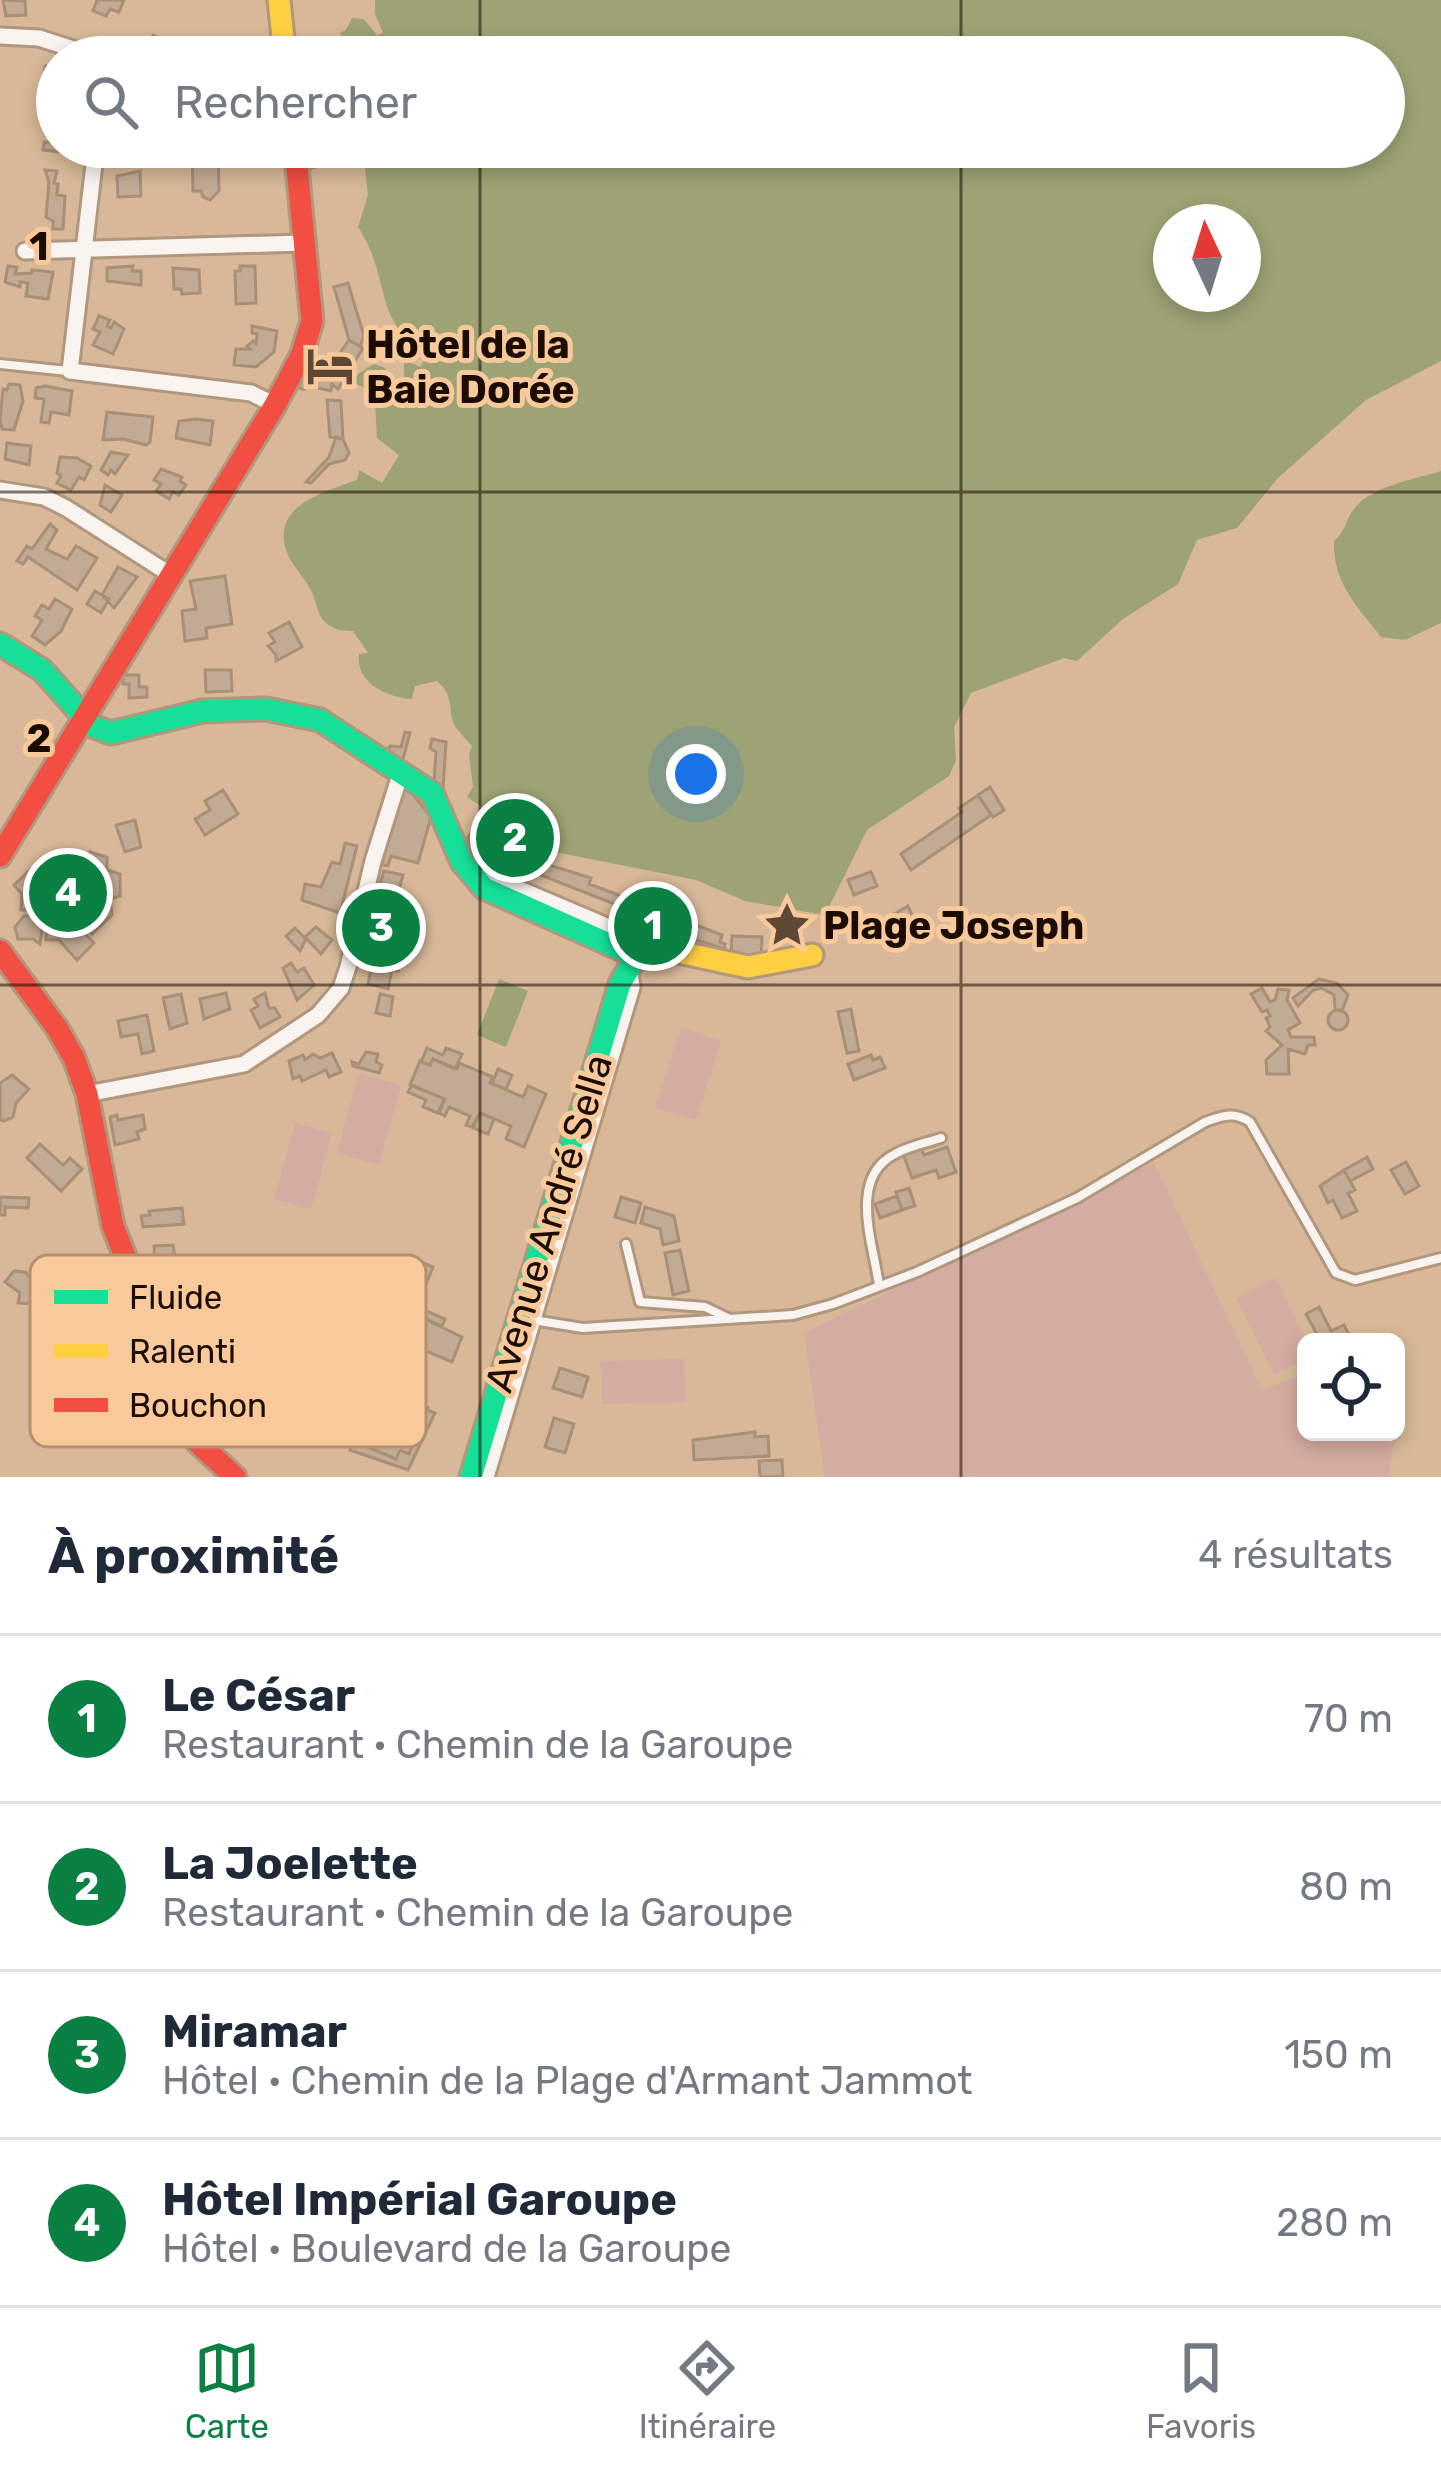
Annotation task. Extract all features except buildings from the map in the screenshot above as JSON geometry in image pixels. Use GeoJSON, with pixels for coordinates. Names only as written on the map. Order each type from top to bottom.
{"type":"FeatureCollection","features":[{"type":"Feature","properties":{"kind":"street"},"geometry":{"type":"LineString","coordinates":[[279,0],[283,36]]}},
{"type":"Feature","properties":{"kind":"street"},"geometry":{"type":"LineString","coordinates":[[0,36],[36,38]]}},
{"type":"Feature","properties":{"kind":"street"},"geometry":{"type":"LineString","coordinates":[[93,168],[70,371],[251,393],[275,405]]}},
{"type":"Feature","properties":{"kind":"street"},"geometry":{"type":"LineString","coordinates":[[0,856],[302,354],[312,320],[297,168]]}},
{"type":"Feature","properties":{"kind":"street"},"geometry":{"type":"LineString","coordinates":[[25,251],[303,243]]}},
{"type":"Feature","properties":{"kind":"street"},"geometry":{"type":"LineString","coordinates":[[0,490],[44,497],[171,575]]}},
{"type":"Feature","properties":{"kind":"street"},"geometry":{"type":"LineString","coordinates":[[0,644],[42,670],[92,726],[111,734],[203,711],[266,709],[320,720],[435,798],[462,862],[484,888],[633,965],[647,952],[674,951],[748,968],[812,955]]}},
{"type":"Feature","properties":{"kind":"street"},"geometry":{"type":"LineString","coordinates":[[87,1094],[244,1064],[318,1015],[341,988],[401,772]]}},
{"type":"Feature","properties":{"kind":"street"},"geometry":{"type":"LineString","coordinates":[[0,951],[57,1028],[87,1094],[113,1226],[124,1255]]}},
{"type":"Feature","properties":{"kind":"street","name":"Avenue André Sella"},"geometry":{"type":"LineString","coordinates":[[486,1477],[620,984],[633,965]]}},
{"type":"Feature","properties":{"kind":"street","name":"Avenue André Sella"},"geometry":{"type":"LineString","coordinates":[[471,1477],[526,1318]]}},
{"type":"Feature","properties":{"kind":"street"},"geometry":{"type":"LineString","coordinates":[[202,1447],[235,1477]]}},
{"type":"Feature","properties":{"kind":"lane"},"geometry":{"type":"LineString","coordinates":[[0,364],[70,371]]}},
{"type":"Feature","properties":{"kind":"lane"},"geometry":{"type":"LineString","coordinates":[[526,1318],[583,1328],[793,1315],[879,1286],[1077,1198],[1226,1114],[1250,1122],[1336,1274],[1355,1280],[1441,1258]]}},
{"type":"Feature","properties":{"kind":"lane"},"geometry":{"type":"LineString","coordinates":[[879,1286],[865,1195],[872,1176],[891,1155],[941,1138]]}},
{"type":"Feature","properties":{"kind":"lane"},"geometry":{"type":"LineString","coordinates":[[626,1244],[640,1302],[706,1307],[732,1320]]}},
{"type":"Feature","properties":{"kind":"shaded area"},"geometry":{"type":"Polygon","coordinates":[[[375,0],[1441,0],[1441,361],[1366,400],[1278,478],[1237,528],[1197,540],[1178,584],[1123,619],[1077,661],[1064,658],[971,693],[954,727],[956,760],[949,776],[867,830],[825,915],[745,901],[696,880],[550,851],[467,797],[473,787],[472,746],[453,723],[445,690],[437,681],[415,686],[412,699],[402,698],[367,680],[359,654],[368,653],[353,631],[335,629],[323,619],[284,542],[286,523],[298,507],[357,480],[359,470],[382,483],[399,455],[377,438],[375,403],[385,396],[386,388],[383,384],[371,390],[353,383],[358,374],[374,364],[385,368],[392,384],[404,392],[404,360],[421,367],[424,360],[407,352],[358,227],[368,195],[365,168],[1405,168],[1405,36],[341,36],[340,33],[352,18],[364,19],[377,35],[383,33],[375,0]]]}},
{"type":"Feature","properties":{"kind":"shaded area"},"geometry":{"type":"Polygon","coordinates":[[[1441,471],[1441,623],[1405,640],[1381,637],[1342,581],[1334,541],[1354,509],[1372,494],[1441,471]]]}},
{"type":"Feature","properties":{"kind":"shaded area"},"geometry":{"type":"Polygon","coordinates":[[[499,979],[528,991],[506,1047],[477,1035],[499,979]]]}},
{"type":"Feature","properties":{"kind":"shaded area"},"geometry":{"type":"Polygon","coordinates":[[[681,1028],[721,1041],[696,1120],[655,1108],[681,1028]]]}},
{"type":"Feature","properties":{"kind":"shaded area"},"geometry":{"type":"Polygon","coordinates":[[[359,1073],[401,1085],[379,1165],[337,1153],[359,1073]]]}},
{"type":"Feature","properties":{"kind":"shaded area"},"geometry":{"type":"Polygon","coordinates":[[[295,1123],[332,1133],[311,1209],[274,1199],[295,1123]]]}},
{"type":"Feature","properties":{"kind":"shaded area"},"geometry":{"type":"Polygon","coordinates":[[[1154,1163],[1262,1390],[1297,1376],[1297,1441],[1394,1441],[1388,1477],[825,1477],[804,1333],[1154,1163]]]}},
{"type":"Feature","properties":{"kind":"shaded area"},"geometry":{"type":"Polygon","coordinates":[[[1276,1278],[1302,1333],[1297,1333],[1297,1364],[1274,1375],[1236,1298],[1276,1278]]]}},
{"type":"Feature","properties":{"kind":"shaded area"},"geometry":{"type":"Polygon","coordinates":[[[684,1359],[685,1402],[602,1404],[601,1361],[684,1359]]]}},
{"type":"Feature","properties":{"kind":"traffic: fast"},"geometry":{"type":"LineString","coordinates":[[0,644],[42,670],[92,726],[111,733],[203,711],[266,709],[320,720],[432,793],[462,862],[484,888],[638,957]]}},
{"type":"Feature","properties":{"kind":"traffic: fast"},"geometry":{"type":"LineString","coordinates":[[471,1477],[620,984],[636,957]]}},
{"type":"Feature","properties":{"kind":"traffic: slow"},"geometry":{"type":"LineString","coordinates":[[279,0],[283,36]]}},
{"type":"Feature","properties":{"kind":"traffic: slow"},"geometry":{"type":"LineString","coordinates":[[638,957],[674,951],[748,967],[812,955]]}},
{"type":"Feature","properties":{"kind":"traffic: jam"},"geometry":{"type":"LineString","coordinates":[[0,856],[302,354],[312,321],[297,168]]}},
{"type":"Feature","properties":{"kind":"traffic: jam"},"geometry":{"type":"LineString","coordinates":[[0,951],[74,1058],[87,1094],[113,1226],[124,1255]]}},
{"type":"Feature","properties":{"kind":"traffic: jam"},"geometry":{"type":"LineString","coordinates":[[202,1447],[235,1477]]}},
{"type":"Feature","properties":{"kind":"place","name":"Hôtel de la Baie Dorée"},"geometry":{"type":"Point","coordinates":[330,366]}},
{"type":"Feature","properties":{"kind":"place","name":"La Joelette"},"geometry":{"type":"Point","coordinates":[515,838]}},
{"type":"Feature","properties":{"kind":"place","name":"Hôtel Impérial Garoupe"},"geometry":{"type":"Point","coordinates":[68,893]}},
{"type":"Feature","properties":{"kind":"place","name":"Plage Joseph"},"geometry":{"type":"Point","coordinates":[787,925]}},
{"type":"Feature","properties":{"kind":"place","name":"Le César"},"geometry":{"type":"Point","coordinates":[653,926]}},
{"type":"Feature","properties":{"kind":"place","name":"Miramar"},"geometry":{"type":"Point","coordinates":[381,928]}}]}
